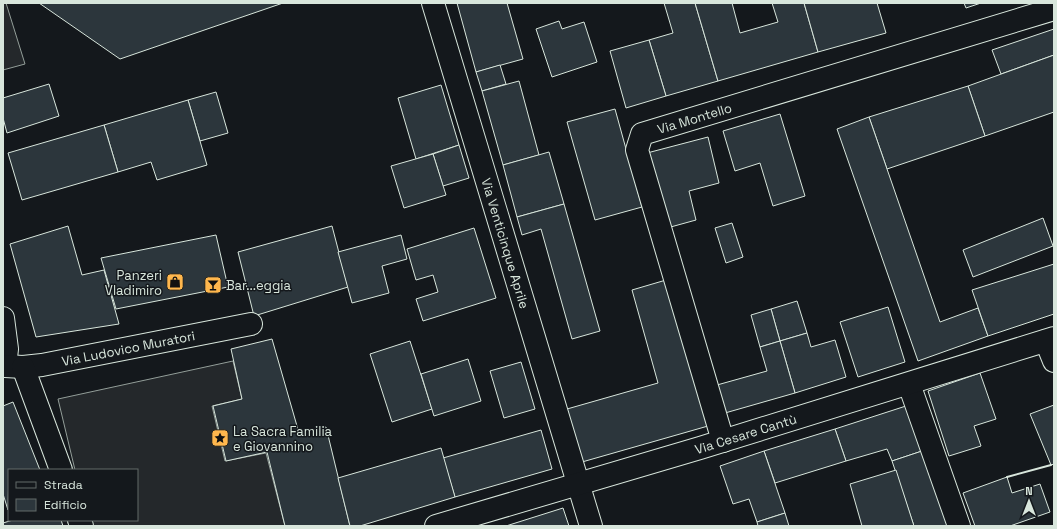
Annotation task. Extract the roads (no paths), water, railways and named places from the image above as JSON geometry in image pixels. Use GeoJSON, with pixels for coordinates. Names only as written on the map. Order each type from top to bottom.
{"type":"FeatureCollection","features":[{"type":"Feature","properties":{"kind":"street","name":"Via Venticinque Aprile"},"geometry":{"type":"LineString","coordinates":[[433,3],[591,526]]}},
{"type":"Feature","properties":{"kind":"street","name":"Via Montello"},"geometry":{"type":"LineString","coordinates":[[723,441],[637,150],[642,134],[1054,10]]}},
{"type":"Feature","properties":{"kind":"street"},"geometry":{"type":"LineString","coordinates":[[3,318],[11,367],[61,469]]}},
{"type":"Feature","properties":{"kind":"street","name":"Via Ludovico Muratori"},"geometry":{"type":"LineString","coordinates":[[11,367],[251,324]]}},
{"type":"Feature","properties":{"kind":"street","name":"Via Cesare Cantù"},"geometry":{"type":"LineString","coordinates":[[436,526],[723,441],[1050,339]]}},
{"type":"Feature","properties":{"kind":"street"},"geometry":{"type":"LineString","coordinates":[[1050,339],[1054,361]]}},
{"type":"Feature","properties":{"kind":"street"},"geometry":{"type":"LineString","coordinates":[[909,384],[959,526]]}},
{"type":"Feature","properties":{"kind":"place","name":"Panzeri Vladimiro"},"geometry":{"type":"Point","coordinates":[175,282]}},
{"type":"Feature","properties":{"kind":"place","name":"Bar...eggia"},"geometry":{"type":"Point","coordinates":[213,285]}},
{"type":"Feature","properties":{"kind":"place","name":"La Sacra Familia e Giovannino"},"geometry":{"type":"Point","coordinates":[220,438]}}]}
